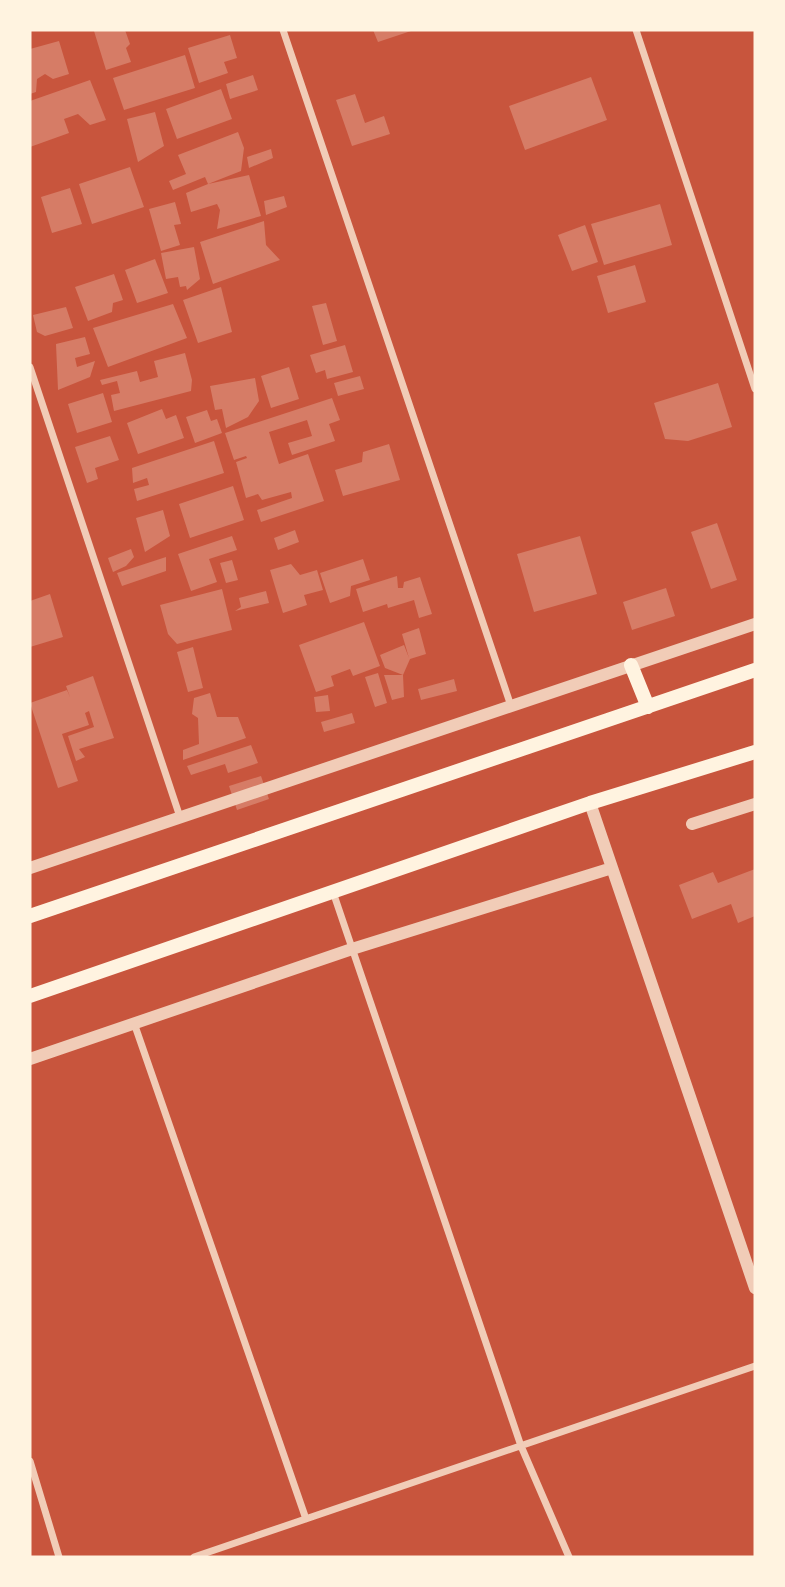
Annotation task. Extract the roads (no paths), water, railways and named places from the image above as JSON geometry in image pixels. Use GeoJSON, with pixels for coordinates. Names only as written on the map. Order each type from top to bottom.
{"type":"FeatureCollection","features":[{"type":"Feature","properties":{"kind":"main road"},"geometry":{"type":"LineString","coordinates":[[631,666],[648,707]]}},
{"type":"Feature","properties":{"kind":"main road"},"geometry":{"type":"LineString","coordinates":[[30,916],[755,670]]}},
{"type":"Feature","properties":{"kind":"main road"},"geometry":{"type":"LineString","coordinates":[[30,996],[590,803],[755,752]]}},
{"type":"Feature","properties":{"kind":"street"},"geometry":{"type":"LineString","coordinates":[[283,30],[511,706]]}},
{"type":"Feature","properties":{"kind":"street"},"geometry":{"type":"LineString","coordinates":[[636,30],[755,389]]}},
{"type":"Feature","properties":{"kind":"street"},"geometry":{"type":"LineString","coordinates":[[30,367],[180,817]]}},
{"type":"Feature","properties":{"kind":"street"},"geometry":{"type":"LineString","coordinates":[[30,868],[755,624]]}},
{"type":"Feature","properties":{"kind":"street"},"geometry":{"type":"LineString","coordinates":[[590,803],[755,1288]]}},
{"type":"Feature","properties":{"kind":"street"},"geometry":{"type":"LineString","coordinates":[[692,824],[755,804]]}},
{"type":"Feature","properties":{"kind":"street"},"geometry":{"type":"LineString","coordinates":[[30,1059],[352,949],[612,867]]}},
{"type":"Feature","properties":{"kind":"street"},"geometry":{"type":"LineString","coordinates":[[333,892],[521,1446],[569,1557]]}},
{"type":"Feature","properties":{"kind":"street"},"geometry":{"type":"LineString","coordinates":[[134,1023],[306,1519]]}},
{"type":"Feature","properties":{"kind":"street"},"geometry":{"type":"LineString","coordinates":[[194,1557],[755,1366]]}},
{"type":"Feature","properties":{"kind":"street"},"geometry":{"type":"LineString","coordinates":[[30,1461],[60,1557]]}}]}
